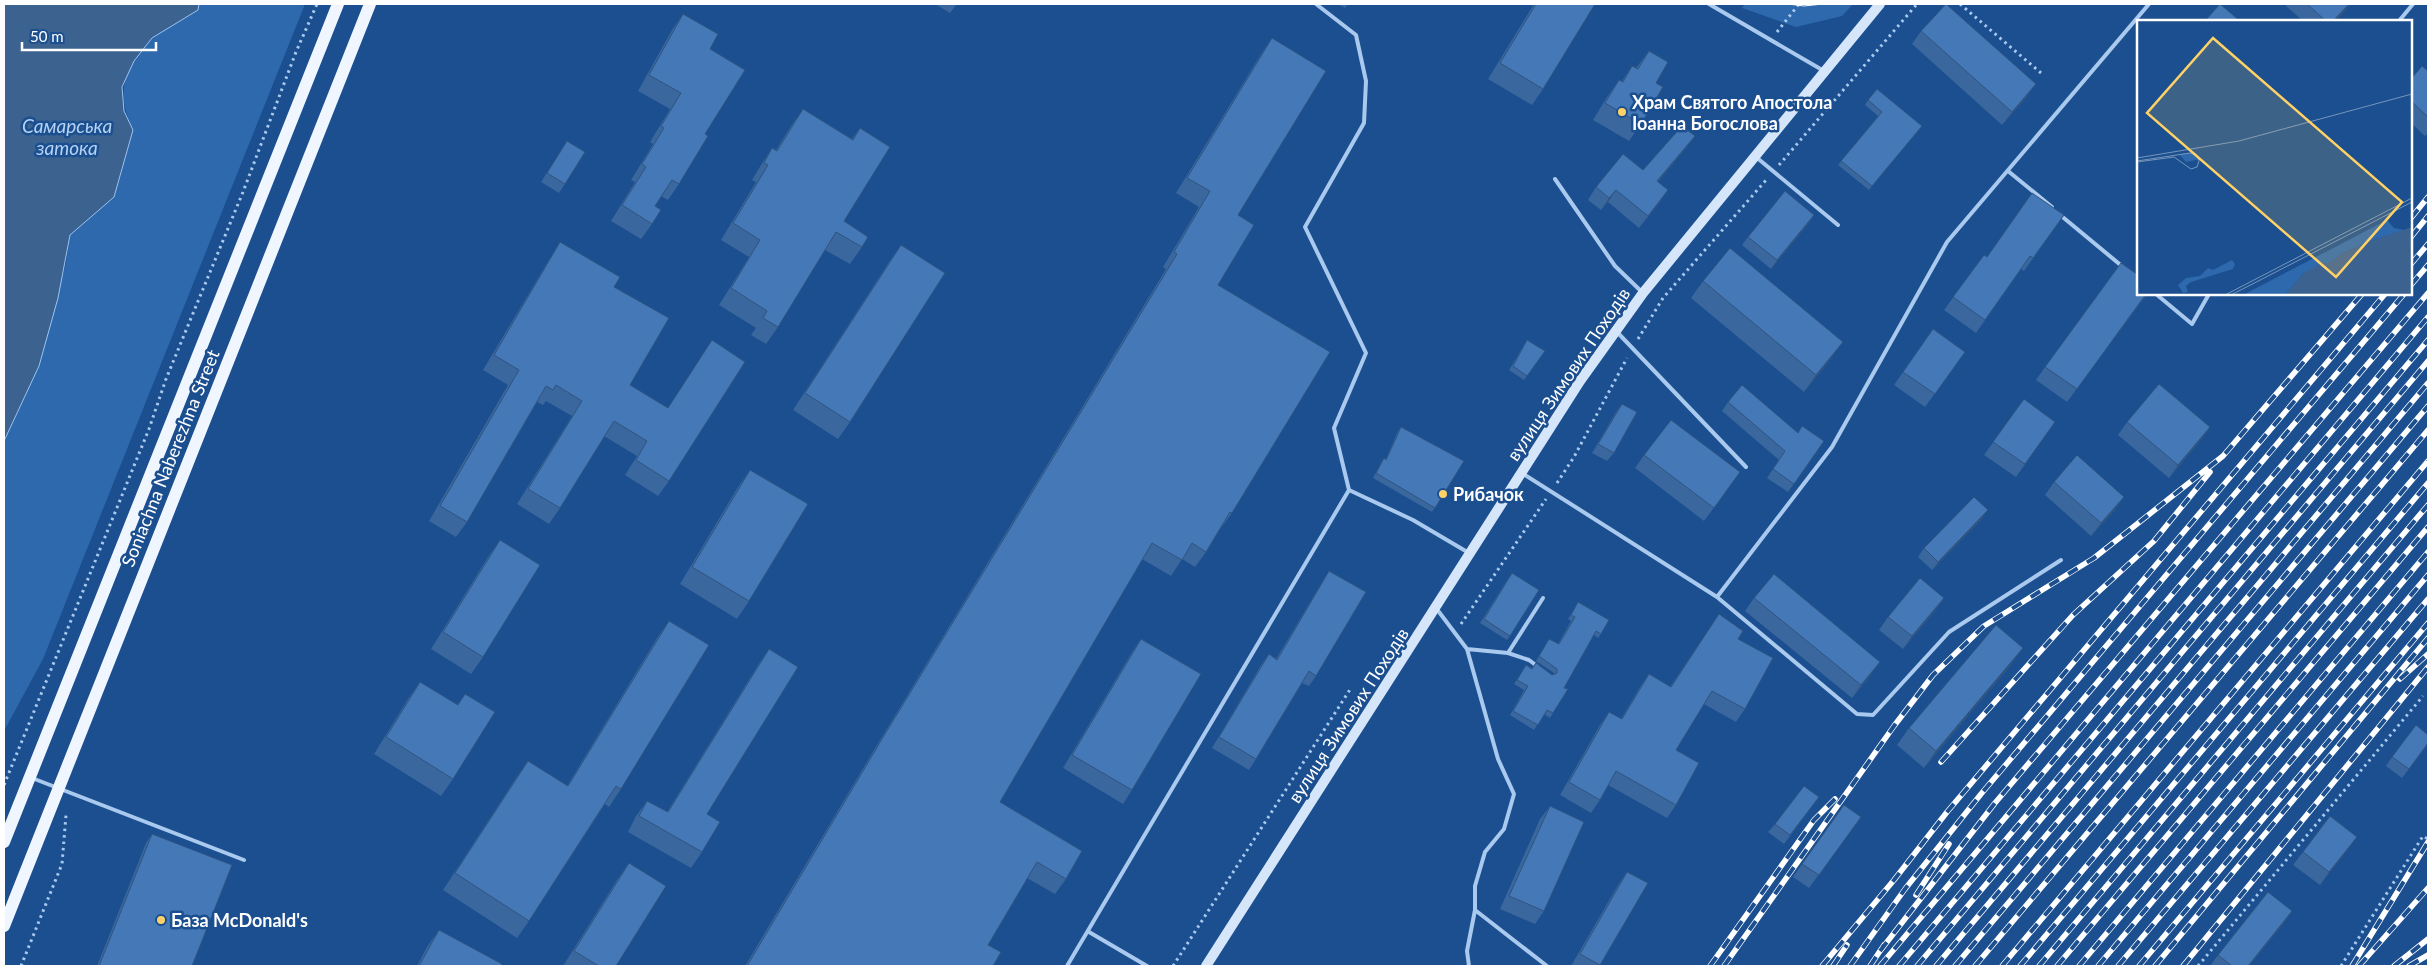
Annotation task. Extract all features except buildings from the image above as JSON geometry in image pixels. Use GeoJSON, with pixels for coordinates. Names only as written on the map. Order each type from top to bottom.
{"type":"FeatureCollection","features":[{"type":"Feature","properties":{"kind":"main road","name":"Soniachna Naberezhna Street"},"geometry":{"type":"LineString","coordinates":[[4,842],[338,4]]}},
{"type":"Feature","properties":{"kind":"main road","name":"Soniachna Naberezhna Street"},"geometry":{"type":"LineString","coordinates":[[4,926],[63,790],[370,4]]}},
{"type":"Feature","properties":{"kind":"main road","name":"вулиця Зимових Походів"},"geometry":{"type":"LineString","coordinates":[[1206,966],[1580,380],[1643,292],[1880,4]]}},
{"type":"Feature","properties":{"kind":"lane"},"geometry":{"type":"LineString","coordinates":[[1067,966],[1349,490],[1334,428],[1366,353],[1305,227],[1364,123],[1366,81],[1356,35],[1316,4]]}},
{"type":"Feature","properties":{"kind":"lane"},"geometry":{"type":"LineString","coordinates":[[1709,4],[1824,71]]}},
{"type":"Feature","properties":{"kind":"lane"},"geometry":{"type":"LineString","coordinates":[[1717,597],[1832,447],[1947,242],[2149,4]]}},
{"type":"Feature","properties":{"kind":"lane"},"geometry":{"type":"LineString","coordinates":[[2400,20],[2414,4]]}},
{"type":"Feature","properties":{"kind":"lane"},"geometry":{"type":"LineString","coordinates":[[1754,156],[1838,225]]}},
{"type":"Feature","properties":{"kind":"lane"},"geometry":{"type":"LineString","coordinates":[[2008,170],[2131,273]]}},
{"type":"Feature","properties":{"kind":"lane"},"geometry":{"type":"LineString","coordinates":[[1555,179],[1614,266],[1643,292]]}},
{"type":"Feature","properties":{"kind":"lane"},"geometry":{"type":"LineString","coordinates":[[2157,295],[2192,324],[2208,295]]}},
{"type":"Feature","properties":{"kind":"lane"},"geometry":{"type":"LineString","coordinates":[[1616,331],[1746,467]]}},
{"type":"Feature","properties":{"kind":"lane"},"geometry":{"type":"LineString","coordinates":[[1520,472],[1717,597],[1857,714],[1873,715],[1949,632],[2062,560]]}},
{"type":"Feature","properties":{"kind":"lane"},"geometry":{"type":"LineString","coordinates":[[1349,490],[1413,520],[1469,553]]}},
{"type":"Feature","properties":{"kind":"lane"},"geometry":{"type":"LineString","coordinates":[[1508,653],[1543,598]]}},
{"type":"Feature","properties":{"kind":"lane"},"geometry":{"type":"LineString","coordinates":[[1436,608],[1467,649],[1498,759],[1514,794],[1504,829],[1485,852],[1475,886],[1475,910],[1467,951],[1469,966]]}},
{"type":"Feature","properties":{"kind":"lane"},"geometry":{"type":"LineString","coordinates":[[1467,649],[1508,653],[1529,660],[1544,671]]}},
{"type":"Feature","properties":{"kind":"lane"},"geometry":{"type":"LineString","coordinates":[[30,777],[244,860]]}},
{"type":"Feature","properties":{"kind":"lane"},"geometry":{"type":"LineString","coordinates":[[1475,910],[1547,966]]}},
{"type":"Feature","properties":{"kind":"lane"},"geometry":{"type":"LineString","coordinates":[[1088,932],[1147,966]]}},
{"type":"Feature","properties":{"kind":"path"},"geometry":{"type":"LineString","coordinates":[[4,785],[149,429],[166,379],[243,192],[296,52],[317,4]]}},
{"type":"Feature","properties":{"kind":"path"},"geometry":{"type":"LineString","coordinates":[[1770,40],[1799,4]]}},
{"type":"Feature","properties":{"kind":"path"},"geometry":{"type":"LineString","coordinates":[[1456,632],[1574,457],[1632,348],[1663,298],[1917,4]]}},
{"type":"Feature","properties":{"kind":"path"},"geometry":{"type":"LineString","coordinates":[[1960,4],[2041,73]]}},
{"type":"Feature","properties":{"kind":"path"},"geometry":{"type":"LineString","coordinates":[[1173,966],[1351,688]]}},
{"type":"Feature","properties":{"kind":"path"},"geometry":{"type":"LineString","coordinates":[[2198,966],[2423,696]]}},
{"type":"Feature","properties":{"kind":"path"},"geometry":{"type":"LineString","coordinates":[[21,966],[62,864],[63,790]]}},
{"type":"Feature","properties":{"kind":"path"},"geometry":{"type":"LineString","coordinates":[[2341,966],[2423,836],[2428,839]]}},
{"type":"Feature","properties":{"kind":"shaded area"},"geometry":{"type":"Polygon","coordinates":[[[199,4],[305,4],[43,659],[4,731],[4,441],[39,366],[66,263],[70,235],[114,197],[133,130],[125,105],[124,93],[128,71],[141,50],[151,39],[167,27],[197,10],[199,4]]]}},
{"type":"Feature","properties":{"kind":"shaded area"},"geometry":{"type":"Polygon","coordinates":[[[1745,4],[1853,4],[1842,16],[1796,27],[1742,8],[1745,4]]]}},
{"type":"Feature","properties":{"kind":"water","name":"Самарська затока"},"geometry":{"type":"Polygon","coordinates":[[[4,4],[199,4],[198,10],[152,38],[134,61],[122,87],[124,111],[133,130],[114,197],[70,235],[58,298],[39,366],[4,441],[4,4]]]}},
{"type":"Feature","properties":{"kind":"tram line"},"geometry":{"type":"LineString","coordinates":[[1788,4],[1804,6],[1823,4]]}},
{"type":"Feature","properties":{"kind":"railway"},"geometry":{"type":"LineString","coordinates":[[2412,217],[2428,197]]}},
{"type":"Feature","properties":{"kind":"railway"},"geometry":{"type":"LineString","coordinates":[[2412,236],[2428,216]]}},
{"type":"Feature","properties":{"kind":"railway"},"geometry":{"type":"LineString","coordinates":[[2412,263],[2428,244]]}},
{"type":"Feature","properties":{"kind":"railway"},"geometry":{"type":"LineString","coordinates":[[2412,284],[2428,265]]}},
{"type":"Feature","properties":{"kind":"railway"},"geometry":{"type":"LineString","coordinates":[[1880,951],[1995,803],[2428,293]]}},
{"type":"Feature","properties":{"kind":"railway"},"geometry":{"type":"LineString","coordinates":[[1724,966],[1894,726],[1933,675],[1984,626],[2094,558],[2223,456],[2361,295]]}},
{"type":"Feature","properties":{"kind":"railway"},"geometry":{"type":"LineString","coordinates":[[1822,966],[1894,880],[1947,812],[2384,295]]}},
{"type":"Feature","properties":{"kind":"railway"},"geometry":{"type":"LineString","coordinates":[[1850,966],[1905,889],[1981,794],[2403,295]]}},
{"type":"Feature","properties":{"kind":"railway"},"geometry":{"type":"LineString","coordinates":[[1880,966],[2428,317]]}},
{"type":"Feature","properties":{"kind":"railway"},"geometry":{"type":"LineString","coordinates":[[1899,966],[2428,340]]}},
{"type":"Feature","properties":{"kind":"railway"},"geometry":{"type":"LineString","coordinates":[[1917,966],[2428,361]]}},
{"type":"Feature","properties":{"kind":"railway"},"geometry":{"type":"LineString","coordinates":[[1936,966],[2428,383]]}},
{"type":"Feature","properties":{"kind":"railway"},"geometry":{"type":"LineString","coordinates":[[1955,966],[2428,406]]}},
{"type":"Feature","properties":{"kind":"railway"},"geometry":{"type":"LineString","coordinates":[[1975,966],[2428,430]]}},
{"type":"Feature","properties":{"kind":"railway"},"geometry":{"type":"LineString","coordinates":[[2002,966],[2428,461]]}},
{"type":"Feature","properties":{"kind":"railway"},"geometry":{"type":"LineString","coordinates":[[1941,762],[2073,615],[2154,541],[2210,472]]}},
{"type":"Feature","properties":{"kind":"railway"},"geometry":{"type":"LineString","coordinates":[[2020,966],[2428,483]]}},
{"type":"Feature","properties":{"kind":"railway"},"geometry":{"type":"LineString","coordinates":[[2039,966],[2428,505]]}},
{"type":"Feature","properties":{"kind":"railway"},"geometry":{"type":"LineString","coordinates":[[2057,966],[2428,527]]}},
{"type":"Feature","properties":{"kind":"railway"},"geometry":{"type":"LineString","coordinates":[[2079,966],[2428,552]]}},
{"type":"Feature","properties":{"kind":"railway"},"geometry":{"type":"LineString","coordinates":[[2098,966],[2428,575]]}},
{"type":"Feature","properties":{"kind":"railway"},"geometry":{"type":"LineString","coordinates":[[2118,966],[2428,599]]}},
{"type":"Feature","properties":{"kind":"railway"},"geometry":{"type":"LineString","coordinates":[[2139,966],[2428,623]]}},
{"type":"Feature","properties":{"kind":"railway"},"geometry":{"type":"LineString","coordinates":[[2155,966],[2428,638]]}},
{"type":"Feature","properties":{"kind":"railway"},"geometry":{"type":"LineString","coordinates":[[2400,679],[2428,654]]}},
{"type":"Feature","properties":{"kind":"railway"},"geometry":{"type":"LineString","coordinates":[[2183,966],[2428,667]]}},
{"type":"Feature","properties":{"kind":"railway"},"geometry":{"type":"LineString","coordinates":[[1710,966],[1814,820],[1835,799]]}},
{"type":"Feature","properties":{"kind":"railway"},"geometry":{"type":"LineString","coordinates":[[2352,966],[2428,842]]}},
{"type":"Feature","properties":{"kind":"railway"},"geometry":{"type":"LineString","coordinates":[[1916,895],[1949,844]]}},
{"type":"Feature","properties":{"kind":"railway"},"geometry":{"type":"LineString","coordinates":[[2359,966],[2428,888]]}},
{"type":"Feature","properties":{"kind":"railway"},"geometry":{"type":"LineString","coordinates":[[2394,966],[2428,939]]}},
{"type":"Feature","properties":{"kind":"railway"},"geometry":{"type":"LineString","coordinates":[[1833,966],[1847,945]]}},
{"type":"Feature","properties":{"kind":"railway"},"geometry":{"type":"LineString","coordinates":[[1870,966],[1884,945]]}},
{"type":"Feature","properties":{"kind":"railway"},"geometry":{"type":"LineString","coordinates":[[2409,966],[2428,955]]}},
{"type":"Feature","properties":{"kind":"place","name":"Храм Святого Апостола Іоанна Богослова"},"geometry":{"type":"Point","coordinates":[1622,112]}},
{"type":"Feature","properties":{"kind":"place","name":"Рибачок"},"geometry":{"type":"Point","coordinates":[1443,494]}},
{"type":"Feature","properties":{"kind":"place","name":"База McDonald's"},"geometry":{"type":"Point","coordinates":[161,920]}}]}
